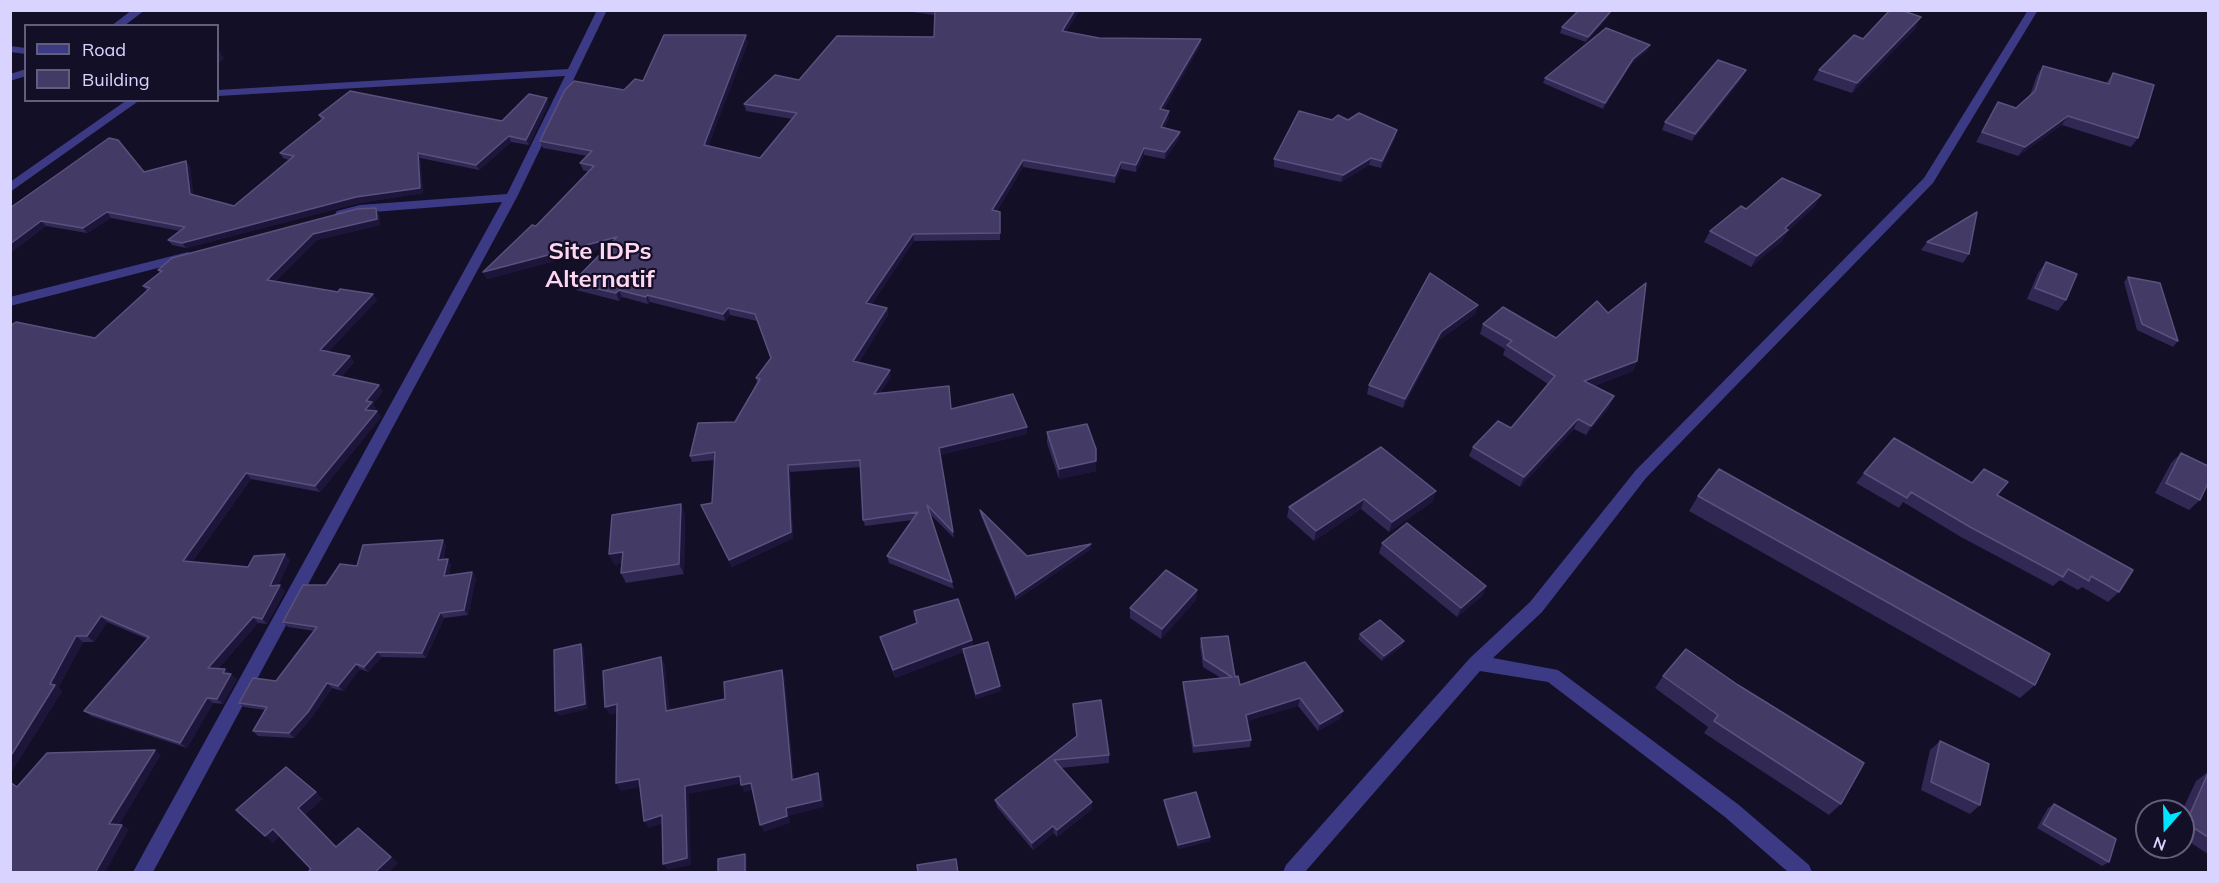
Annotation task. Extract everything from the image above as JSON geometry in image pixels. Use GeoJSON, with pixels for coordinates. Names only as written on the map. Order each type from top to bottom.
{"type":"FeatureCollection","features":[{"type":"Feature","properties":{"kind":"street"},"geometry":{"type":"LineString","coordinates":[[119,24],[140,10]]}},
{"type":"Feature","properties":{"kind":"street"},"geometry":{"type":"LineString","coordinates":[[143,873],[511,197],[602,10]]}},
{"type":"Feature","properties":{"kind":"street"},"geometry":{"type":"LineString","coordinates":[[1293,873],[1476,663],[1536,607],[1641,474],[1929,180],[2033,10]]}},
{"type":"Feature","properties":{"kind":"street"},"geometry":{"type":"LineString","coordinates":[[219,93],[570,72]]}},
{"type":"Feature","properties":{"kind":"street"},"geometry":{"type":"LineString","coordinates":[[10,188],[132,102]]}},
{"type":"Feature","properties":{"kind":"street"},"geometry":{"type":"LineString","coordinates":[[326,218],[360,209],[511,197]]}},
{"type":"Feature","properties":{"kind":"street"},"geometry":{"type":"LineString","coordinates":[[10,302],[202,252]]}},
{"type":"Feature","properties":{"kind":"street"},"geometry":{"type":"LineString","coordinates":[[1476,663],[1552,675],[1732,811],[1802,873]]}},
{"type":"Feature","properties":{"kind":"building"},"geometry":{"type":"Polygon","coordinates":[[[935,10],[1075,10],[1062,31],[1099,38],[1201,39],[1160,109],[1169,111],[1161,127],[1180,132],[1165,152],[1144,148],[1136,165],[1121,162],[1115,176],[1023,160],[992,210],[1000,212],[1000,233],[913,234],[866,303],[887,308],[853,361],[890,370],[874,394],[949,386],[951,409],[1013,394],[1027,427],[939,448],[953,532],[927,505],[952,582],[887,556],[918,512],[863,520],[860,460],[788,465],[791,532],[729,560],[701,505],[712,503],[715,452],[690,456],[698,423],[735,422],[760,379],[756,378],[771,358],[755,314],[728,308],[723,314],[647,295],[646,297],[619,290],[616,293],[572,283],[617,237],[483,272],[532,225],[536,226],[594,166],[580,163],[592,151],[540,141],[565,90],[574,81],[624,90],[635,79],[643,81],[664,35],[746,35],[704,145],[760,158],[797,113],[744,104],[775,75],[799,80],[837,36],[934,37],[935,10]]]}},
{"type":"Feature","properties":{"kind":"building"},"geometry":{"type":"Polygon","coordinates":[[[1579,10],[1611,11],[1588,37],[1562,27],[1579,10]]]}},
{"type":"Feature","properties":{"kind":"building"},"geometry":{"type":"Polygon","coordinates":[[[1890,10],[1901,10],[1921,17],[1857,83],[1819,70],[1854,35],[1863,39],[1890,10]]]}},
{"type":"Feature","properties":{"kind":"building"},"geometry":{"type":"Polygon","coordinates":[[[1606,28],[1650,45],[1633,59],[1605,103],[1545,78],[1606,28]]]}},
{"type":"Feature","properties":{"kind":"building"},"geometry":{"type":"Polygon","coordinates":[[[1718,60],[1746,70],[1695,134],[1665,122],[1718,60]]]}},
{"type":"Feature","properties":{"kind":"building"},"geometry":{"type":"Polygon","coordinates":[[[2043,66],[2109,84],[2113,73],[2154,85],[2138,138],[2068,116],[2025,147],[1982,132],[1998,102],[2016,108],[2035,91],[2043,66]]]}},
{"type":"Feature","properties":{"kind":"building"},"geometry":{"type":"Polygon","coordinates":[[[350,91],[502,121],[529,94],[547,98],[526,140],[509,136],[476,165],[418,153],[420,188],[356,197],[182,243],[168,240],[185,227],[107,212],[83,228],[41,221],[10,244],[10,208],[109,138],[118,140],[144,172],[186,161],[190,194],[234,206],[294,156],[280,153],[324,118],[319,115],[350,91]]]}},
{"type":"Feature","properties":{"kind":"building"},"geometry":{"type":"Polygon","coordinates":[[[1299,111],[1332,120],[1338,115],[1348,120],[1359,113],[1397,130],[1382,161],[1371,158],[1343,175],[1274,159],[1299,111]]]}},
{"type":"Feature","properties":{"kind":"building"},"geometry":{"type":"Polygon","coordinates":[[[1782,178],[1821,195],[1785,228],[1788,230],[1757,256],[1710,231],[1741,206],[1746,209],[1782,178]]]}},
{"type":"Feature","properties":{"kind":"building"},"geometry":{"type":"Polygon","coordinates":[[[376,208],[377,219],[313,234],[267,280],[338,292],[340,289],[373,294],[320,350],[350,356],[333,375],[379,385],[366,401],[372,402],[365,410],[377,411],[315,486],[246,473],[183,561],[248,567],[254,556],[285,554],[270,586],[280,585],[262,619],[253,617],[208,668],[225,669],[223,673],[231,674],[217,699],[207,698],[180,743],[84,711],[149,637],[101,616],[87,636],[76,636],[50,684],[55,685],[10,757],[10,326],[16,322],[95,338],[150,288],[143,286],[162,271],[158,270],[172,258],[357,209],[376,208]]]}},
{"type":"Feature","properties":{"kind":"building"},"geometry":{"type":"Polygon","coordinates":[[[1977,212],[1969,254],[1927,242],[1977,212]]]}},
{"type":"Feature","properties":{"kind":"building"},"geometry":{"type":"Polygon","coordinates":[[[2046,262],[2077,274],[2066,300],[2035,288],[2046,262]]]}},
{"type":"Feature","properties":{"kind":"building"},"geometry":{"type":"Polygon","coordinates":[[[1430,273],[1478,305],[1441,332],[1405,399],[1369,385],[1430,273]]]}},
{"type":"Feature","properties":{"kind":"building"},"geometry":{"type":"Polygon","coordinates":[[[2128,277],[2160,283],[2178,341],[2142,324],[2128,277]]]}},
{"type":"Feature","properties":{"kind":"building"},"geometry":{"type":"Polygon","coordinates":[[[1646,283],[1637,361],[1584,381],[1614,396],[1591,426],[1578,419],[1524,477],[1473,447],[1498,421],[1511,428],[1555,376],[1507,345],[1512,341],[1483,324],[1503,307],[1556,338],[1597,301],[1608,313],[1646,283]]]}},
{"type":"Feature","properties":{"kind":"building"},"geometry":{"type":"Polygon","coordinates":[[[1087,424],[1096,449],[1096,461],[1059,469],[1047,432],[1087,424]]]}},
{"type":"Feature","properties":{"kind":"building"},"geometry":{"type":"Polygon","coordinates":[[[1894,438],[1972,483],[1984,469],[2008,482],[1997,495],[2133,570],[2119,592],[2091,576],[2089,581],[2068,569],[2063,577],[1911,492],[1907,498],[1864,473],[1894,438]]]}},
{"type":"Feature","properties":{"kind":"building"},"geometry":{"type":"Polygon","coordinates":[[[1381,447],[1436,491],[1392,522],[1364,499],[1316,531],[1289,507],[1381,447]]]}},
{"type":"Feature","properties":{"kind":"building"},"geometry":{"type":"Polygon","coordinates":[[[2181,453],[2208,466],[2208,483],[2200,500],[2166,483],[2181,453]]]}},
{"type":"Feature","properties":{"kind":"building"},"geometry":{"type":"Polygon","coordinates":[[[1719,469],[2050,654],[2035,685],[1698,496],[1719,469]]]}},
{"type":"Feature","properties":{"kind":"building"},"geometry":{"type":"Polygon","coordinates":[[[681,504],[679,564],[621,573],[623,552],[609,554],[612,515],[681,504]]]}},
{"type":"Feature","properties":{"kind":"building"},"geometry":{"type":"Polygon","coordinates":[[[980,510],[1027,556],[1091,544],[1016,595],[980,510]]]}},
{"type":"Feature","properties":{"kind":"building"},"geometry":{"type":"Polygon","coordinates":[[[1407,523],[1486,586],[1461,608],[1382,543],[1407,523]]]}},
{"type":"Feature","properties":{"kind":"building"},"geometry":{"type":"Polygon","coordinates":[[[443,540],[438,560],[448,559],[444,576],[472,572],[464,610],[440,613],[422,653],[377,652],[364,667],[356,664],[338,686],[327,683],[308,712],[289,733],[253,731],[267,707],[239,703],[253,678],[276,681],[317,627],[283,622],[303,585],[326,585],[340,564],[357,566],[363,545],[443,540]]]}},
{"type":"Feature","properties":{"kind":"building"},"geometry":{"type":"Polygon","coordinates":[[[1166,570],[1197,590],[1162,629],[1130,608],[1166,570]]]}},
{"type":"Feature","properties":{"kind":"building"},"geometry":{"type":"Polygon","coordinates":[[[958,599],[972,640],[893,670],[880,637],[917,623],[914,611],[958,599]]]}},
{"type":"Feature","properties":{"kind":"building"},"geometry":{"type":"Polygon","coordinates":[[[1380,620],[1404,641],[1384,656],[1360,634],[1380,620]]]}},
{"type":"Feature","properties":{"kind":"building"},"geometry":{"type":"Polygon","coordinates":[[[1228,636],[1235,677],[1238,676],[1240,685],[1305,662],[1343,711],[1320,724],[1300,698],[1246,715],[1251,740],[1194,746],[1183,682],[1232,677],[1204,659],[1201,638],[1228,636]]]}},
{"type":"Feature","properties":{"kind":"building"},"geometry":{"type":"Polygon","coordinates":[[[988,642],[1000,686],[976,694],[963,649],[988,642]]]}},
{"type":"Feature","properties":{"kind":"building"},"geometry":{"type":"Polygon","coordinates":[[[581,644],[585,704],[555,711],[554,650],[581,644]]]}},
{"type":"Feature","properties":{"kind":"building"},"geometry":{"type":"Polygon","coordinates":[[[1686,649],[1738,685],[1864,763],[1841,804],[1714,721],[1718,715],[1663,676],[1686,649]]]}},
{"type":"Feature","properties":{"kind":"building"},"geometry":{"type":"Polygon","coordinates":[[[661,657],[666,711],[725,699],[724,682],[782,670],[792,780],[818,773],[821,800],[786,808],[787,816],[760,825],[751,783],[741,785],[740,776],[685,786],[687,858],[663,864],[662,815],[644,821],[639,779],[616,783],[617,704],[605,707],[603,671],[661,657]]]}},
{"type":"Feature","properties":{"kind":"building"},"geometry":{"type":"Polygon","coordinates":[[[1101,700],[1109,755],[1054,760],[1092,802],[1057,830],[1053,826],[1032,843],[995,800],[1077,736],[1073,704],[1101,700]]]}},
{"type":"Feature","properties":{"kind":"building"},"geometry":{"type":"Polygon","coordinates":[[[1940,741],[1989,764],[1980,805],[1931,782],[1940,741]]]}},
{"type":"Feature","properties":{"kind":"building"},"geometry":{"type":"Polygon","coordinates":[[[155,750],[109,824],[122,825],[95,873],[10,873],[10,782],[17,787],[47,753],[155,750]]]}},
{"type":"Feature","properties":{"kind":"building"},"geometry":{"type":"Polygon","coordinates":[[[286,767],[316,792],[298,808],[336,847],[358,828],[391,857],[374,873],[307,873],[311,869],[273,829],[265,836],[236,810],[286,767]]]}},
{"type":"Feature","properties":{"kind":"building"},"geometry":{"type":"Polygon","coordinates":[[[2208,773],[2208,837],[2195,829],[2195,803],[2208,773]]]}},
{"type":"Feature","properties":{"kind":"building"},"geometry":{"type":"Polygon","coordinates":[[[1196,792],[1210,837],[1178,845],[1164,800],[1196,792]]]}},
{"type":"Feature","properties":{"kind":"building"},"geometry":{"type":"Polygon","coordinates":[[[2054,804],[2116,839],[2109,862],[2043,824],[2054,804]]]}},
{"type":"Feature","properties":{"kind":"building"},"geometry":{"type":"Polygon","coordinates":[[[745,854],[745,873],[718,873],[718,859],[745,854]]]}},
{"type":"Feature","properties":{"kind":"building"},"geometry":{"type":"Polygon","coordinates":[[[956,859],[958,873],[918,873],[917,865],[956,859]]]}},
{"type":"Feature","properties":{"kind":"district","name":"Site IDPs Alternatif"},"geometry":{"type":"Point","coordinates":[600,266]}}]}
